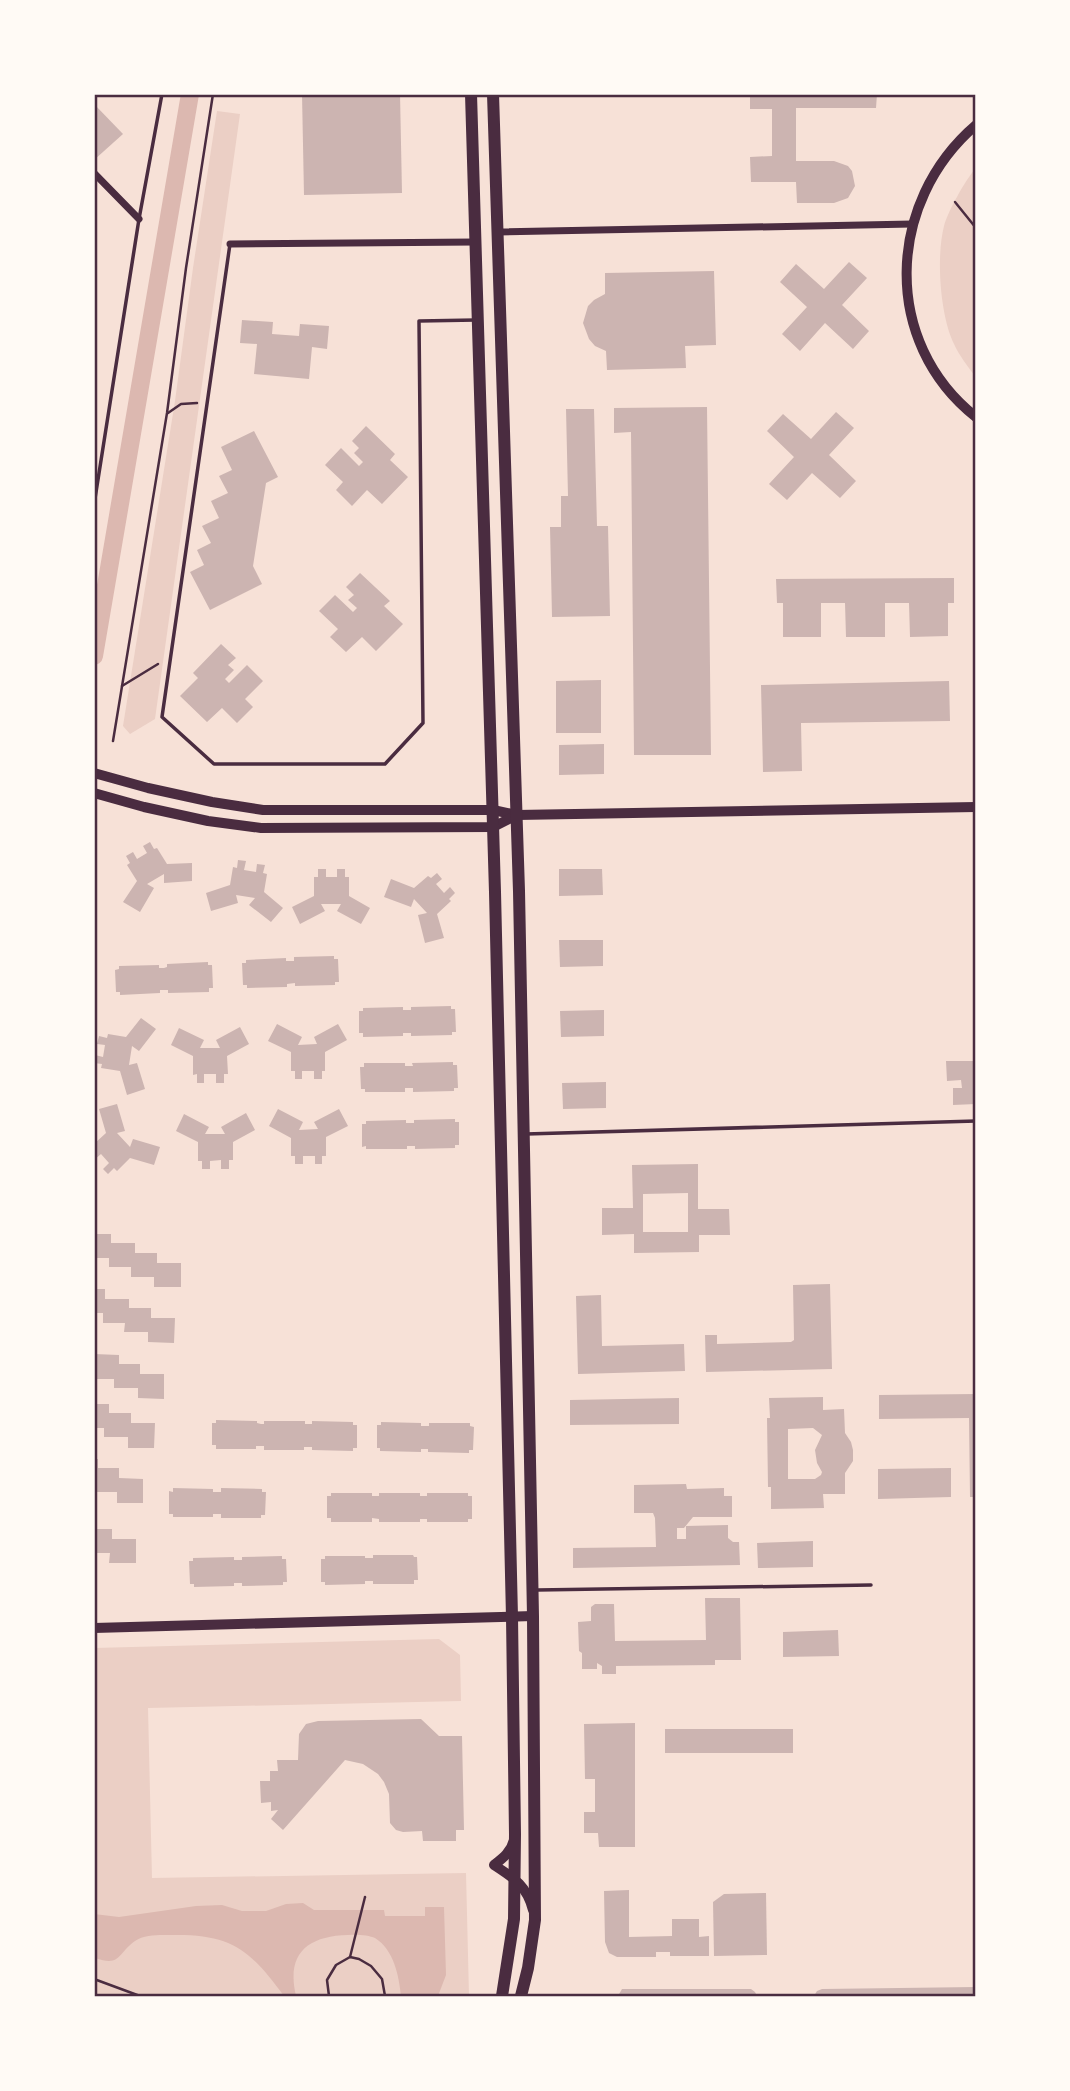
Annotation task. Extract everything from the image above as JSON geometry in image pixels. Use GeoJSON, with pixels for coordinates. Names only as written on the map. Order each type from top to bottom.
{"type":"FeatureCollection","features":[{"type":"Feature","properties":{"kind":"main road"},"geometry":{"type":"LineString","coordinates":[[471,94],[493,827],[512,1617],[514,1919],[502,1997]]}},
{"type":"Feature","properties":{"kind":"main road"},"geometry":{"type":"LineString","coordinates":[[493,94],[517,816],[533,1616],[535,1920],[521,1997]]}},
{"type":"Feature","properties":{"kind":"main road"},"geometry":{"type":"LineString","coordinates":[[97,774],[212,802],[263,810],[492,810],[517,816],[975,807]]}},
{"type":"Feature","properties":{"kind":"main road"},"geometry":{"type":"LineString","coordinates":[[95,793],[208,821],[261,828],[493,827],[517,816]]}},
{"type":"Feature","properties":{"kind":"main road"},"geometry":{"type":"LineString","coordinates":[[515,1834],[512,1848],[494,1865],[514,1878],[530,1899],[535,1920]]}},
{"type":"Feature","properties":{"kind":"street"},"geometry":{"type":"LineString","coordinates":[[975,125],[947,154],[928,183],[914,215],[907,249],[906,284],[912,318],[923,351],[941,381],[975,417]]}},
{"type":"Feature","properties":{"kind":"street"},"geometry":{"type":"LineString","coordinates":[[94,173],[139,219]]}},
{"type":"Feature","properties":{"kind":"street"},"geometry":{"type":"LineString","coordinates":[[498,232],[912,224]]}},
{"type":"Feature","properties":{"kind":"street"},"geometry":{"type":"LineString","coordinates":[[230,244],[475,242]]}},
{"type":"Feature","properties":{"kind":"street"},"geometry":{"type":"LineString","coordinates":[[94,1628],[533,1616]]}},
{"type":"Feature","properties":{"kind":"lane"},"geometry":{"type":"LineString","coordinates":[[94,505],[139,219],[162,94]]}},
{"type":"Feature","properties":{"kind":"lane"},"geometry":{"type":"LineString","coordinates":[[230,244],[162,717],[214,764],[385,764],[423,723],[419,321],[478,320]]}},
{"type":"Feature","properties":{"kind":"lane"},"geometry":{"type":"LineString","coordinates":[[94,455],[101,462]]}},
{"type":"Feature","properties":{"kind":"lane"},"geometry":{"type":"LineString","coordinates":[[524,1134],[975,1121]]}},
{"type":"Feature","properties":{"kind":"lane"},"geometry":{"type":"LineString","coordinates":[[532,1590],[871,1585]]}},
{"type":"Feature","properties":{"kind":"path"},"geometry":{"type":"LineString","coordinates":[[113,741],[167,413],[213,94]]}},
{"type":"Feature","properties":{"kind":"path"},"geometry":{"type":"LineString","coordinates":[[955,202],[975,228]]}},
{"type":"Feature","properties":{"kind":"path"},"geometry":{"type":"LineString","coordinates":[[167,413],[181,404],[207,403]]}},
{"type":"Feature","properties":{"kind":"path"},"geometry":{"type":"LineString","coordinates":[[122,686],[170,657]]}},
{"type":"Feature","properties":{"kind":"path"},"geometry":{"type":"LineString","coordinates":[[350,1957],[365,1897]]}},
{"type":"Feature","properties":{"kind":"path"},"geometry":{"type":"LineString","coordinates":[[329,1997],[327,1980],[336,1965],[350,1957],[371,1966],[382,1979],[385,1997]]}},
{"type":"Feature","properties":{"kind":"path"},"geometry":{"type":"LineString","coordinates":[[94,1979],[140,1997]]}},
{"type":"Feature","properties":{"kind":"shaded area"},"geometry":{"type":"Polygon","coordinates":[[[217,111],[240,114],[155,719],[130,734],[123,726],[175,401],[217,111]]]}},
{"type":"Feature","properties":{"kind":"shaded area"},"geometry":{"type":"Polygon","coordinates":[[[975,169],[975,376],[958,352],[945,318],[940,253],[946,220],[957,196],[975,169]]]}},
{"type":"Feature","properties":{"kind":"shaded area"},"geometry":{"type":"Polygon","coordinates":[[[439,1639],[460,1655],[461,1701],[148,1708],[152,1878],[466,1873],[469,1996],[95,1996],[94,1648],[439,1639]]]}},
{"type":"Feature","properties":{"kind":"shaded area"},"geometry":{"type":"Polygon","coordinates":[[[303,1903],[314,1910],[384,1910],[385,1916],[425,1916],[425,1907],[444,1907],[446,1975],[438,1996],[401,1996],[397,1972],[387,1949],[375,1938],[362,1935],[321,1939],[303,1950],[294,1969],[296,1996],[284,1996],[261,1967],[238,1948],[210,1938],[193,1935],[148,1936],[135,1941],[114,1960],[95,1958],[94,1914],[119,1917],[222,1905],[242,1911],[266,1911],[286,1904],[303,1903]]]}},
{"type":"Feature","properties":{"kind":"building"},"geometry":{"type":"Polygon","coordinates":[[[302,94],[400,94],[402,193],[304,195],[302,94]]]}},
{"type":"Feature","properties":{"kind":"building"},"geometry":{"type":"Polygon","coordinates":[[[750,94],[877,94],[876,108],[796,108],[796,161],[834,161],[848,166],[852,171],[855,186],[848,198],[834,203],[797,203],[796,182],[751,182],[750,157],[772,156],[772,109],[750,109],[750,94]]]}},
{"type":"Feature","properties":{"kind":"building"},"geometry":{"type":"Polygon","coordinates":[[[94,104],[123,134],[94,160],[94,104]]]}},
{"type":"Feature","properties":{"kind":"building"},"geometry":{"type":"Polygon","coordinates":[[[849,262],[867,278],[842,305],[869,331],[853,349],[825,323],[800,351],[782,334],[807,307],[780,282],[796,264],[824,289],[849,262]]]}},
{"type":"Feature","properties":{"kind":"building"},"geometry":{"type":"Polygon","coordinates":[[[714,271],[716,345],[685,346],[686,368],[607,370],[606,351],[595,346],[589,339],[583,323],[588,306],[605,294],[605,273],[714,271]]]}},
{"type":"Feature","properties":{"kind":"building"},"geometry":{"type":"Polygon","coordinates":[[[242,320],[273,322],[272,334],[299,336],[300,324],[329,326],[327,349],[312,347],[309,379],[254,374],[257,344],[240,343],[242,320]]]}},
{"type":"Feature","properties":{"kind":"building"},"geometry":{"type":"Polygon","coordinates":[[[707,407],[711,755],[634,755],[631,432],[614,433],[614,408],[707,407]]]}},
{"type":"Feature","properties":{"kind":"building"},"geometry":{"type":"Polygon","coordinates":[[[566,409],[594,409],[597,526],[608,526],[610,616],[552,617],[550,527],[561,527],[561,496],[568,496],[566,409]]]}},
{"type":"Feature","properties":{"kind":"building"},"geometry":{"type":"Polygon","coordinates":[[[836,412],[854,428],[829,455],[856,481],[840,498],[812,473],[787,500],[769,484],[794,457],[767,431],[783,414],[811,439],[836,412]]]}},
{"type":"Feature","properties":{"kind":"building"},"geometry":{"type":"Polygon","coordinates":[[[366,426],[395,454],[390,460],[408,477],[382,504],[367,490],[352,506],[336,490],[343,482],[325,465],[341,448],[359,466],[363,462],[354,453],[359,448],[352,441],[366,426]]]}},
{"type":"Feature","properties":{"kind":"building"},"geometry":{"type":"Polygon","coordinates":[[[254,431],[278,477],[266,483],[253,566],[262,584],[210,610],[190,572],[204,565],[197,550],[211,543],[202,526],[219,518],[211,501],[228,493],[219,476],[232,470],[221,447],[254,431]]]}},
{"type":"Feature","properties":{"kind":"building"},"geometry":{"type":"Polygon","coordinates":[[[360,573],[390,601],[384,606],[403,624],[376,651],[362,637],[346,652],[330,637],[338,629],[319,611],[335,595],[353,612],[357,608],[348,600],[354,595],[346,587],[360,573]]]}},
{"type":"Feature","properties":{"kind":"building"},"geometry":{"type":"Polygon","coordinates":[[[954,578],[954,603],[948,603],[948,636],[910,637],[909,603],[885,603],[885,637],[846,637],[845,603],[821,603],[821,637],[783,637],[783,603],[777,603],[776,579],[954,578]]]}},
{"type":"Feature","properties":{"kind":"building"},"geometry":{"type":"Polygon","coordinates":[[[221,644],[236,658],[228,665],[234,670],[225,679],[229,683],[247,665],[263,681],[245,699],[253,707],[237,723],[222,708],[207,722],[180,696],[198,678],[193,673],[221,644]]]}},
{"type":"Feature","properties":{"kind":"building"},"geometry":{"type":"Polygon","coordinates":[[[601,680],[601,733],[556,733],[556,681],[601,680]]]}},
{"type":"Feature","properties":{"kind":"building"},"geometry":{"type":"Polygon","coordinates":[[[949,681],[950,721],[801,723],[802,771],[763,772],[761,685],[949,681]]]}},
{"type":"Feature","properties":{"kind":"building"},"geometry":{"type":"Polygon","coordinates":[[[604,744],[604,774],[559,775],[559,745],[604,744]]]}},
{"type":"Feature","properties":{"kind":"building"},"geometry":{"type":"Polygon","coordinates":[[[150,842],[167,864],[192,863],[192,881],[164,883],[164,874],[147,884],[154,888],[140,912],[123,902],[137,881],[127,865],[130,863],[126,856],[133,852],[137,859],[147,853],[143,846],[150,842]]]}},
{"type":"Feature","properties":{"kind":"building"},"geometry":{"type":"Polygon","coordinates":[[[238,860],[246,861],[244,870],[256,872],[257,864],[265,865],[263,873],[267,874],[264,892],[283,908],[271,922],[249,905],[255,898],[236,895],[238,903],[211,911],[206,893],[230,885],[233,867],[237,868],[238,860]]]}},
{"type":"Feature","properties":{"kind":"building"},"geometry":{"type":"Polygon","coordinates":[[[318,869],[326,869],[326,877],[337,877],[337,869],[345,869],[345,877],[349,877],[349,896],[370,908],[361,924],[337,911],[341,904],[321,904],[325,911],[300,924],[292,907],[314,896],[314,877],[318,877],[318,869]]]}},
{"type":"Feature","properties":{"kind":"building"},"geometry":{"type":"Polygon","coordinates":[[[559,869],[602,869],[603,895],[559,896],[559,869]]]}},
{"type":"Feature","properties":{"kind":"building"},"geometry":{"type":"Polygon","coordinates":[[[437,873],[442,879],[436,884],[444,893],[450,887],[455,893],[449,899],[451,901],[437,914],[444,938],[425,943],[418,915],[427,913],[414,899],[411,907],[384,897],[391,879],[414,888],[428,876],[431,878],[437,873]]]}},
{"type":"Feature","properties":{"kind":"building"},"geometry":{"type":"Polygon","coordinates":[[[559,940],[603,940],[603,966],[560,967],[559,940]]]}},
{"type":"Feature","properties":{"kind":"building"},"geometry":{"type":"Polygon","coordinates":[[[334,956],[334,959],[338,959],[339,982],[335,982],[335,985],[295,986],[295,983],[287,984],[287,987],[247,988],[247,985],[243,985],[242,963],[246,963],[246,960],[286,958],[286,961],[294,961],[294,957],[334,956]]]}},
{"type":"Feature","properties":{"kind":"building"},"geometry":{"type":"Polygon","coordinates":[[[208,962],[208,965],[212,965],[213,988],[209,988],[209,992],[168,993],[168,990],[160,990],[160,993],[120,995],[120,992],[116,992],[115,970],[119,969],[119,966],[159,965],[159,968],[164,968],[167,964],[208,962]]]}},
{"type":"Feature","properties":{"kind":"building"},"geometry":{"type":"Polygon","coordinates":[[[451,1006],[451,1009],[455,1009],[456,1032],[452,1032],[452,1035],[411,1036],[411,1033],[403,1033],[403,1036],[363,1037],[363,1033],[359,1033],[359,1011],[363,1011],[363,1008],[403,1007],[403,1010],[411,1010],[411,1007],[451,1006]]]}},
{"type":"Feature","properties":{"kind":"building"},"geometry":{"type":"Polygon","coordinates":[[[604,1010],[604,1036],[561,1037],[560,1011],[604,1010]]]}},
{"type":"Feature","properties":{"kind":"building"},"geometry":{"type":"Polygon","coordinates":[[[141,1018],[156,1029],[139,1051],[132,1046],[129,1065],[137,1063],[145,1089],[127,1095],[120,1071],[101,1068],[102,1064],[94,1063],[94,1058],[95,1055],[103,1057],[105,1045],[97,1044],[99,1036],[107,1038],[108,1034],[126,1037],[141,1018]]]}},
{"type":"Feature","properties":{"kind":"building"},"geometry":{"type":"Polygon","coordinates":[[[277,1024],[302,1037],[298,1045],[317,1044],[314,1037],[338,1024],[347,1040],[325,1052],[322,1079],[314,1079],[314,1071],[302,1071],[302,1079],[295,1079],[295,1071],[291,1071],[291,1052],[268,1041],[277,1024]]]}},
{"type":"Feature","properties":{"kind":"building"},"geometry":{"type":"Polygon","coordinates":[[[240,1027],[249,1044],[227,1056],[228,1074],[224,1074],[224,1083],[216,1083],[216,1074],[204,1074],[204,1083],[197,1083],[197,1074],[193,1075],[193,1056],[171,1045],[179,1028],[204,1040],[200,1048],[220,1048],[216,1040],[240,1027]]]}},
{"type":"Feature","properties":{"kind":"building"},"geometry":{"type":"Polygon","coordinates":[[[946,1061],[976,1061],[976,1104],[953,1105],[953,1088],[962,1088],[961,1080],[947,1081],[946,1061]]]}},
{"type":"Feature","properties":{"kind":"building"},"geometry":{"type":"Polygon","coordinates":[[[453,1062],[453,1065],[457,1065],[458,1088],[454,1088],[454,1091],[413,1092],[413,1088],[405,1088],[405,1092],[365,1092],[365,1089],[361,1089],[360,1067],[364,1067],[364,1063],[405,1063],[405,1066],[413,1066],[412,1063],[453,1062]]]}},
{"type":"Feature","properties":{"kind":"building"},"geometry":{"type":"Polygon","coordinates":[[[606,1082],[606,1108],[563,1109],[562,1083],[606,1082]]]}},
{"type":"Feature","properties":{"kind":"building"},"geometry":{"type":"Polygon","coordinates":[[[117,1104],[125,1131],[117,1133],[130,1147],[133,1139],[160,1147],[154,1165],[130,1158],[117,1171],[114,1168],[108,1174],[103,1169],[109,1163],[101,1154],[94,1160],[94,1144],[106,1133],[99,1109],[117,1104]]]}},
{"type":"Feature","properties":{"kind":"building"},"geometry":{"type":"Polygon","coordinates":[[[278,1109],[303,1122],[299,1130],[318,1129],[314,1122],[339,1109],[348,1126],[326,1137],[326,1156],[322,1156],[322,1164],[315,1164],[315,1156],[303,1156],[303,1164],[295,1164],[295,1156],[291,1156],[291,1138],[269,1126],[278,1109]]]}},
{"type":"Feature","properties":{"kind":"building"},"geometry":{"type":"Polygon","coordinates":[[[246,1113],[255,1130],[233,1142],[233,1160],[229,1160],[229,1169],[221,1169],[221,1160],[210,1161],[210,1169],[202,1169],[202,1161],[198,1161],[198,1142],[176,1131],[184,1114],[209,1127],[205,1134],[225,1134],[221,1127],[246,1113]]]}},
{"type":"Feature","properties":{"kind":"building"},"geometry":{"type":"Polygon","coordinates":[[[455,1119],[455,1122],[459,1122],[459,1145],[455,1145],[455,1148],[362,1147],[362,1124],[366,1124],[366,1121],[406,1120],[406,1123],[414,1123],[414,1120],[455,1119]]]}},
{"type":"Feature","properties":{"kind":"building"},"geometry":{"type":"Polygon","coordinates":[[[698,1164],[698,1209],[729,1209],[730,1235],[699,1235],[699,1252],[634,1253],[634,1234],[602,1235],[602,1208],[633,1208],[632,1165],[698,1164]],[[688,1193],[643,1194],[643,1232],[688,1232],[688,1193]]]}},
{"type":"Feature","properties":{"kind":"building"},"geometry":{"type":"Polygon","coordinates":[[[94,1234],[111,1234],[111,1243],[135,1243],[135,1253],[157,1253],[157,1263],[181,1263],[181,1287],[154,1287],[154,1277],[131,1277],[131,1267],[109,1267],[109,1258],[94,1258],[94,1234]]]}},
{"type":"Feature","properties":{"kind":"building"},"geometry":{"type":"Polygon","coordinates":[[[830,1284],[832,1369],[706,1372],[705,1335],[717,1335],[717,1344],[791,1342],[794,1340],[793,1285],[830,1284]]]}},
{"type":"Feature","properties":{"kind":"building"},"geometry":{"type":"Polygon","coordinates":[[[94,1289],[105,1289],[105,1299],[129,1299],[129,1308],[151,1308],[151,1318],[175,1318],[174,1343],[148,1342],[148,1332],[124,1332],[125,1323],[103,1323],[103,1313],[94,1313],[94,1289]]]}},
{"type":"Feature","properties":{"kind":"building"},"geometry":{"type":"Polygon","coordinates":[[[601,1295],[602,1346],[684,1344],[685,1371],[578,1374],[576,1296],[601,1295]]]}},
{"type":"Feature","properties":{"kind":"building"},"geometry":{"type":"Polygon","coordinates":[[[94,1354],[119,1355],[119,1364],[140,1364],[140,1374],[164,1374],[164,1399],[138,1398],[138,1388],[114,1388],[114,1379],[94,1379],[94,1354]]]}},
{"type":"Feature","properties":{"kind":"building"},"geometry":{"type":"Polygon","coordinates":[[[976,1394],[976,1497],[970,1497],[969,1418],[879,1419],[879,1395],[976,1394]]]}},
{"type":"Feature","properties":{"kind":"building"},"geometry":{"type":"Polygon","coordinates":[[[823,1397],[823,1410],[844,1409],[845,1433],[851,1442],[853,1461],[845,1473],[845,1494],[823,1494],[824,1508],[771,1509],[771,1487],[768,1487],[769,1398],[823,1397]],[[813,1428],[788,1429],[788,1479],[815,1479],[821,1475],[815,1450],[822,1435],[813,1428]]]}},
{"type":"Feature","properties":{"kind":"building"},"geometry":{"type":"Polygon","coordinates":[[[679,1398],[679,1424],[570,1425],[570,1400],[679,1398]]]}},
{"type":"Feature","properties":{"kind":"building"},"geometry":{"type":"Polygon","coordinates":[[[94,1404],[109,1404],[109,1413],[131,1413],[131,1423],[155,1423],[154,1448],[128,1448],[128,1437],[104,1437],[104,1428],[94,1428],[94,1404]]]}},
{"type":"Feature","properties":{"kind":"building"},"geometry":{"type":"Polygon","coordinates":[[[216,1420],[257,1421],[261,1424],[264,1424],[264,1421],[305,1421],[305,1424],[312,1424],[312,1421],[353,1422],[353,1425],[357,1425],[357,1448],[353,1448],[353,1451],[312,1450],[312,1447],[304,1447],[304,1450],[264,1450],[264,1446],[256,1446],[256,1449],[216,1449],[216,1445],[212,1445],[212,1423],[216,1423],[216,1420]]]}},
{"type":"Feature","properties":{"kind":"building"},"geometry":{"type":"Polygon","coordinates":[[[381,1422],[421,1423],[421,1426],[429,1426],[429,1423],[470,1423],[470,1426],[474,1427],[473,1450],[469,1450],[469,1453],[428,1452],[428,1449],[421,1449],[421,1452],[380,1451],[380,1448],[377,1448],[377,1425],[381,1425],[381,1422]]]}},
{"type":"Feature","properties":{"kind":"building"},"geometry":{"type":"Polygon","coordinates":[[[94,1459],[98,1459],[98,1468],[119,1468],[119,1478],[143,1479],[143,1503],[117,1503],[117,1492],[94,1492],[94,1459]]]}},
{"type":"Feature","properties":{"kind":"building"},"geometry":{"type":"Polygon","coordinates":[[[951,1468],[951,1497],[878,1499],[878,1469],[951,1468]]]}},
{"type":"Feature","properties":{"kind":"building"},"geometry":{"type":"Polygon","coordinates":[[[686,1484],[687,1489],[724,1488],[724,1496],[732,1496],[732,1517],[693,1517],[684,1528],[677,1528],[677,1539],[686,1539],[686,1526],[728,1525],[728,1538],[739,1542],[740,1565],[573,1568],[573,1548],[656,1547],[653,1513],[634,1513],[634,1485],[686,1484]]]}},
{"type":"Feature","properties":{"kind":"building"},"geometry":{"type":"Polygon","coordinates":[[[173,1488],[213,1489],[213,1492],[221,1492],[221,1488],[262,1489],[262,1492],[266,1492],[265,1515],[261,1515],[261,1518],[221,1518],[221,1514],[213,1514],[213,1517],[173,1517],[173,1514],[169,1514],[169,1491],[173,1492],[173,1488]]]}},
{"type":"Feature","properties":{"kind":"building"},"geometry":{"type":"Polygon","coordinates":[[[331,1493],[372,1493],[372,1496],[379,1496],[379,1493],[420,1493],[420,1496],[427,1496],[427,1493],[468,1493],[468,1496],[472,1496],[472,1519],[468,1519],[468,1522],[427,1522],[427,1519],[420,1519],[420,1522],[379,1522],[379,1519],[372,1518],[372,1522],[331,1522],[331,1518],[327,1518],[327,1496],[331,1496],[331,1493]]]}},
{"type":"Feature","properties":{"kind":"building"},"geometry":{"type":"Polygon","coordinates":[[[94,1529],[112,1529],[112,1539],[136,1539],[136,1563],[109,1563],[110,1553],[94,1553],[94,1529]]]}},
{"type":"Feature","properties":{"kind":"building"},"geometry":{"type":"Polygon","coordinates":[[[813,1541],[813,1567],[758,1568],[757,1543],[813,1541]]]}},
{"type":"Feature","properties":{"kind":"building"},"geometry":{"type":"Polygon","coordinates":[[[373,1555],[417,1557],[418,1580],[414,1580],[414,1584],[373,1584],[373,1581],[365,1581],[365,1584],[325,1585],[325,1582],[321,1582],[321,1559],[325,1559],[325,1556],[373,1558],[373,1555]]]}},
{"type":"Feature","properties":{"kind":"building"},"geometry":{"type":"Polygon","coordinates":[[[282,1556],[282,1559],[286,1559],[287,1582],[283,1582],[283,1585],[242,1586],[242,1583],[234,1583],[234,1586],[194,1587],[194,1584],[190,1584],[189,1561],[193,1561],[193,1558],[234,1557],[234,1560],[242,1560],[242,1557],[282,1556]]]}},
{"type":"Feature","properties":{"kind":"building"},"geometry":{"type":"Polygon","coordinates":[[[705,1598],[740,1598],[741,1660],[715,1660],[715,1665],[616,1666],[616,1674],[602,1674],[602,1666],[597,1663],[597,1669],[582,1669],[578,1622],[591,1621],[591,1607],[595,1604],[614,1604],[615,1641],[706,1640],[705,1598]]]}},
{"type":"Feature","properties":{"kind":"building"},"geometry":{"type":"Polygon","coordinates":[[[838,1630],[839,1656],[783,1657],[783,1632],[838,1630]]]}},
{"type":"Feature","properties":{"kind":"building"},"geometry":{"type":"Polygon","coordinates":[[[421,1719],[439,1736],[462,1736],[464,1830],[456,1830],[456,1841],[423,1841],[422,1831],[396,1830],[390,1823],[389,1794],[384,1782],[378,1774],[363,1764],[345,1760],[283,1830],[271,1819],[278,1810],[271,1811],[271,1802],[261,1803],[260,1781],[270,1781],[270,1771],[278,1771],[277,1760],[298,1760],[299,1734],[306,1724],[318,1721],[421,1719]]]}},
{"type":"Feature","properties":{"kind":"building"},"geometry":{"type":"Polygon","coordinates":[[[635,1723],[635,1847],[599,1847],[598,1833],[584,1833],[584,1812],[595,1812],[595,1779],[585,1779],[584,1724],[635,1723]]]}},
{"type":"Feature","properties":{"kind":"building"},"geometry":{"type":"Polygon","coordinates":[[[665,1729],[793,1729],[793,1753],[665,1753],[665,1729]]]}},
{"type":"Feature","properties":{"kind":"building"},"geometry":{"type":"Polygon","coordinates":[[[629,1890],[629,1937],[672,1936],[672,1919],[699,1919],[699,1937],[709,1936],[709,1956],[670,1956],[670,1952],[656,1952],[656,1957],[617,1957],[609,1953],[605,1942],[604,1891],[629,1890]]]}},
{"type":"Feature","properties":{"kind":"building"},"geometry":{"type":"Polygon","coordinates":[[[766,1893],[767,1955],[714,1956],[713,1902],[724,1894],[766,1893]]]}},
{"type":"Feature","properties":{"kind":"building"},"geometry":{"type":"Polygon","coordinates":[[[976,1987],[976,1996],[814,1996],[822,1989],[976,1987]]]}},
{"type":"Feature","properties":{"kind":"building"},"geometry":{"type":"Polygon","coordinates":[[[622,1989],[751,1989],[757,1996],[618,1996],[622,1989]]]}},
{"type":"Feature","properties":{"kind":"waterway"},"geometry":{"type":"LineString","coordinates":[[94,656],[190,94]]}}]}
